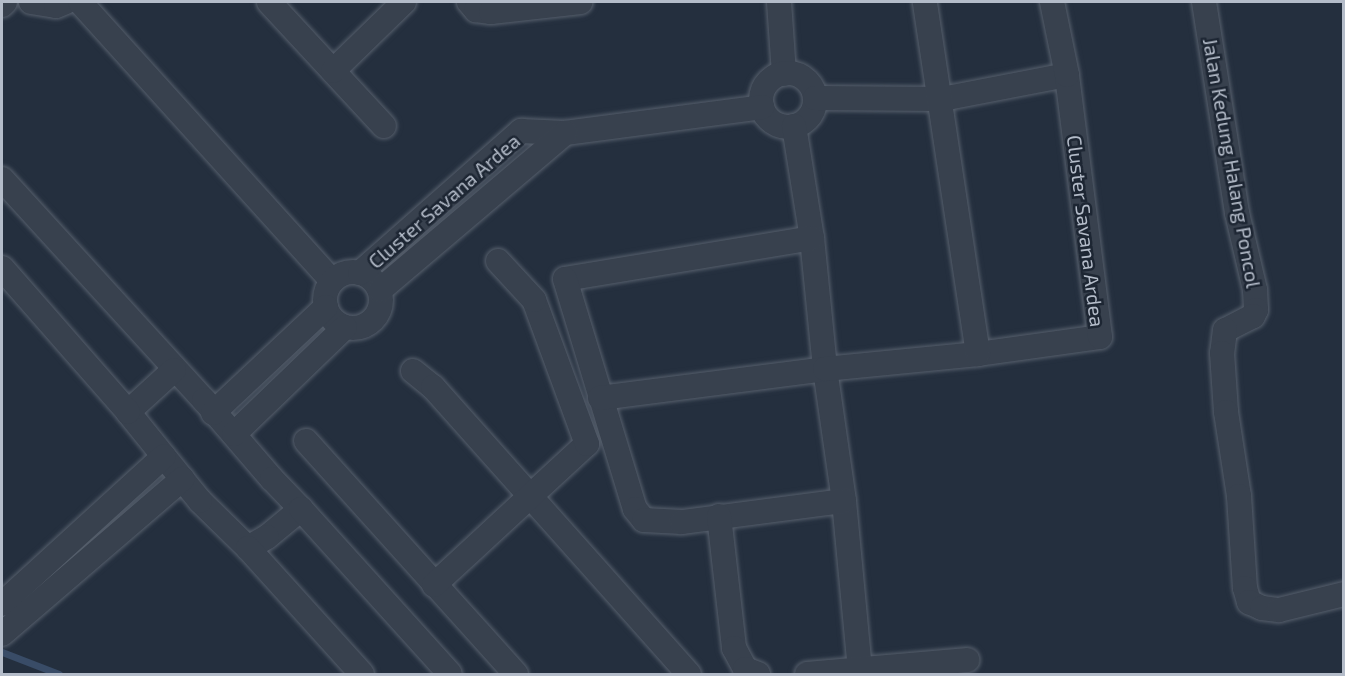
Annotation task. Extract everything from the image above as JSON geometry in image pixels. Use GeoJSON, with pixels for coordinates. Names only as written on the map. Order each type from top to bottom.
{"type":"FeatureCollection","features":[{"type":"Feature","properties":{"kind":"street"},"geometry":{"type":"LineString","coordinates":[[31,2],[56,6],[66,2]]}},
{"type":"Feature","properties":{"kind":"street"},"geometry":{"type":"LineString","coordinates":[[80,2],[332,280],[325,298],[326,307],[330,316],[345,327]]}},
{"type":"Feature","properties":{"kind":"street"},"geometry":{"type":"LineString","coordinates":[[269,2],[384,126]]}},
{"type":"Feature","properties":{"kind":"street"},"geometry":{"type":"LineString","coordinates":[[333,71],[404,2]]}},
{"type":"Feature","properties":{"kind":"street"},"geometry":{"type":"LineString","coordinates":[[469,2],[476,10],[491,12],[580,2]]}},
{"type":"Feature","properties":{"kind":"street"},"geometry":{"type":"LineString","coordinates":[[779,2],[784,74]]}},
{"type":"Feature","properties":{"kind":"street"},"geometry":{"type":"LineString","coordinates":[[925,2],[942,99],[978,354]]}},
{"type":"Feature","properties":{"kind":"street","name":"Cluster Savana Ardea"},"geometry":{"type":"LineString","coordinates":[[600,398],[825,369],[978,354],[1100,337],[1067,75],[1052,2]]}},
{"type":"Feature","properties":{"kind":"street","name":"Jalan Kedung Halang Poncol"},"geometry":{"type":"LineString","coordinates":[[1204,2],[1237,213],[1255,290],[1256,310],[1253,316],[1225,330],[1221,353],[1226,412],[1239,496],[1245,588],[1250,602],[1262,608],[1279,610],[1344,594]]}},
{"type":"Feature","properties":{"kind":"street"},"geometry":{"type":"LineString","coordinates":[[784,74],[802,77],[808,82],[815,98],[809,117],[794,126],[776,124],[765,114],[762,107],[764,90],[776,77],[784,74]]}},
{"type":"Feature","properties":{"kind":"street"},"geometry":{"type":"LineString","coordinates":[[815,98],[942,99],[1067,75]]}},
{"type":"Feature","properties":{"kind":"street","name":"Cluster Savana Ardea"},"geometry":{"type":"LineString","coordinates":[[360,273],[520,131],[566,133],[762,107]]}},
{"type":"Feature","properties":{"kind":"street"},"geometry":{"type":"LineString","coordinates":[[794,126],[812,237],[825,369],[844,501],[860,670]]}},
{"type":"Feature","properties":{"kind":"street","name":"Cluster Savana Ardea"},"geometry":{"type":"LineString","coordinates":[[380,290],[566,133]]}},
{"type":"Feature","properties":{"kind":"street"},"geometry":{"type":"LineString","coordinates":[[2,179],[450,675]]}},
{"type":"Feature","properties":{"kind":"street"},"geometry":{"type":"LineString","coordinates":[[812,237],[565,279],[635,509],[644,520],[682,522],[844,501]]}},
{"type":"Feature","properties":{"kind":"street"},"geometry":{"type":"LineString","coordinates":[[434,585],[587,444],[534,300],[498,261]]}},
{"type":"Feature","properties":{"kind":"street"},"geometry":{"type":"LineString","coordinates":[[2,268],[128,412],[182,479],[248,548],[362,675]]}},
{"type":"Feature","properties":{"kind":"street","name":"Cluster Savana Ardea"},"geometry":{"type":"LineString","coordinates":[[234,434],[345,327],[363,326],[371,322],[380,308],[380,290],[371,278],[360,273],[348,272],[332,280]]}},
{"type":"Feature","properties":{"kind":"street"},"geometry":{"type":"LineString","coordinates":[[213,413],[326,307]]}},
{"type":"Feature","properties":{"kind":"street"},"geometry":{"type":"LineString","coordinates":[[128,412],[174,370]]}},
{"type":"Feature","properties":{"kind":"street"},"geometry":{"type":"LineString","coordinates":[[413,371],[433,387],[688,675]]}},
{"type":"Feature","properties":{"kind":"street"},"geometry":{"type":"LineString","coordinates":[[306,441],[516,675]]}},
{"type":"Feature","properties":{"kind":"street"},"geometry":{"type":"LineString","coordinates":[[2,604],[164,456]]}},
{"type":"Feature","properties":{"kind":"street"},"geometry":{"type":"LineString","coordinates":[[2,634],[182,479]]}},
{"type":"Feature","properties":{"kind":"street"},"geometry":{"type":"LineString","coordinates":[[248,548],[267,537],[302,509]]}},
{"type":"Feature","properties":{"kind":"street"},"geometry":{"type":"LineString","coordinates":[[719,516],[734,648],[745,669],[758,675]]}},
{"type":"Feature","properties":{"kind":"street"},"geometry":{"type":"LineString","coordinates":[[807,675],[967,660]]}},
{"type":"Feature","properties":{"kind":"waterway"},"geometry":{"type":"LineString","coordinates":[[2,652],[59,674]]}}]}
